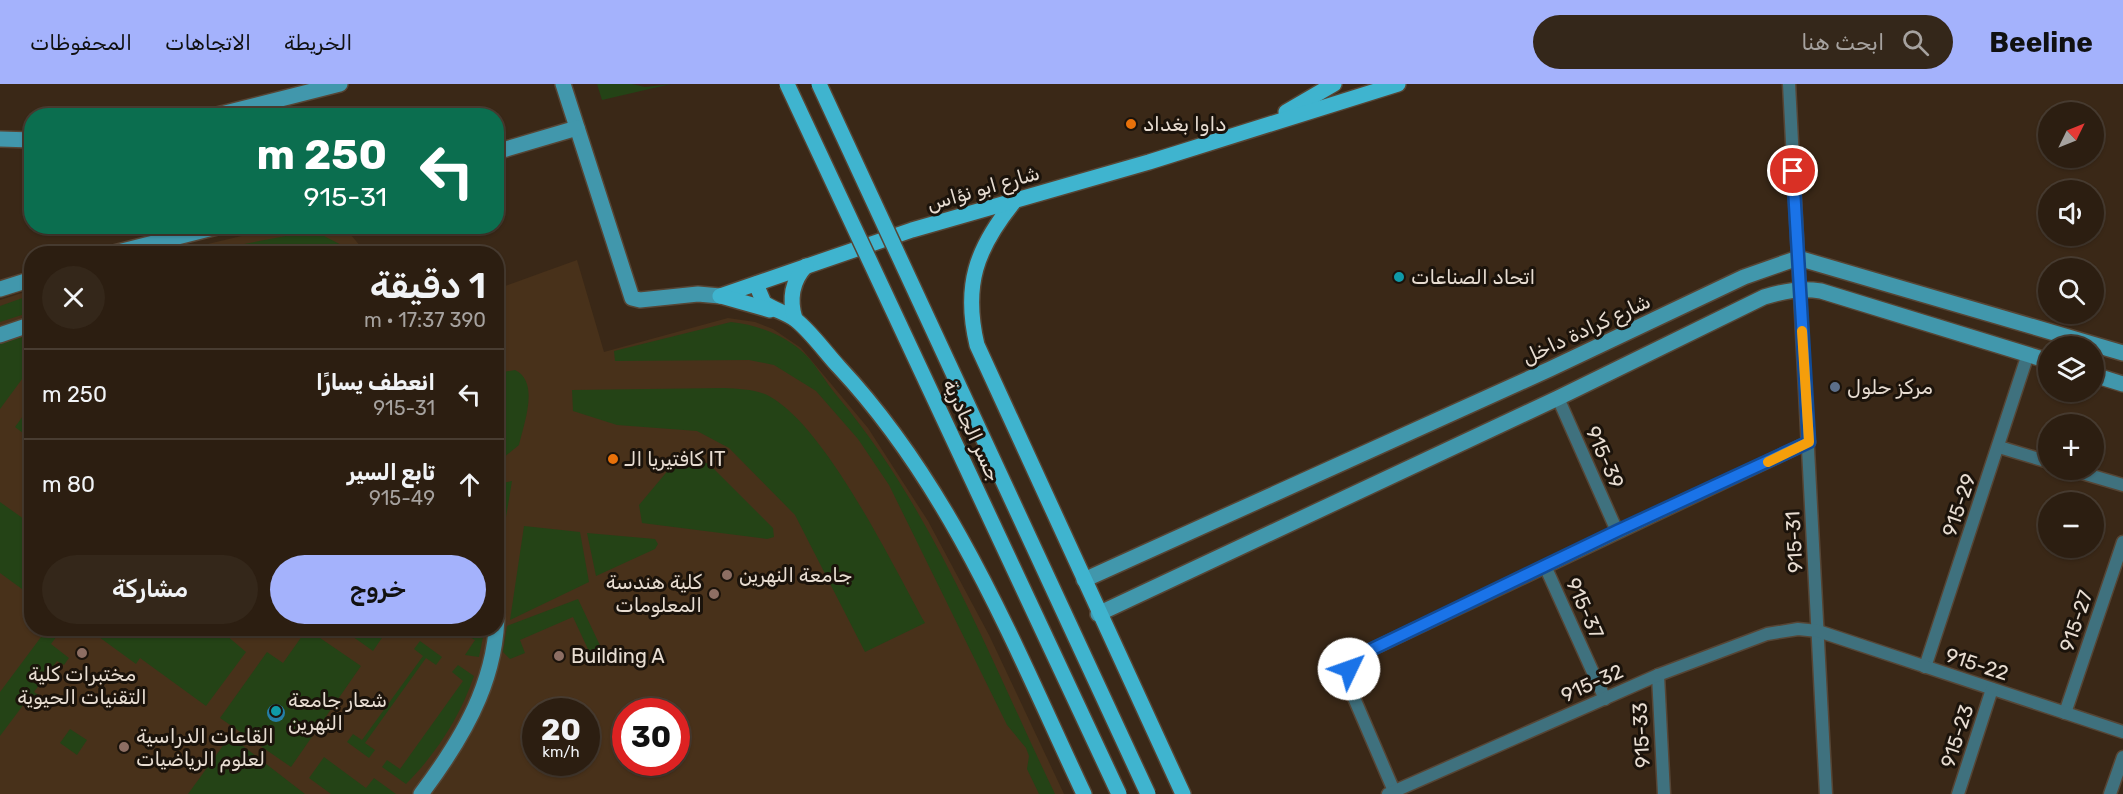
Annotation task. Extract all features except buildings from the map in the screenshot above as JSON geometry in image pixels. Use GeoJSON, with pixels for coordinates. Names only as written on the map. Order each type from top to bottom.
{"type":"FeatureCollection","features":[{"type":"Feature","properties":{"kind":"main road"},"geometry":{"type":"LineString","coordinates":[[245,108],[340,84]]}},
{"type":"Feature","properties":{"kind":"main road"},"geometry":{"type":"LineString","coordinates":[[563,84],[632,298],[698,294],[720,296],[795,319]]}},
{"type":"Feature","properties":{"kind":"main road","name":"جسر الجادرية"},"geometry":{"type":"LineString","coordinates":[[787,84],[1119,794]]}},
{"type":"Feature","properties":{"kind":"main road","name":"جسر الجادرية"},"geometry":{"type":"LineString","coordinates":[[819,84],[1148,794]]}},
{"type":"Feature","properties":{"kind":"main road","name":"شارع ابو نؤاس"},"geometry":{"type":"LineString","coordinates":[[1260,126],[1334,84]]}},
{"type":"Feature","properties":{"kind":"main road","name":"شارع ابو نؤاس"},"geometry":{"type":"LineString","coordinates":[[720,296],[912,230],[1012,203],[1398,84]]}},
{"type":"Feature","properties":{"kind":"main road"},"geometry":{"type":"LineString","coordinates":[[504,150],[577,128]]}},
{"type":"Feature","properties":{"kind":"main road"},"geometry":{"type":"LineString","coordinates":[[0,139],[24,140]]}},
{"type":"Feature","properties":{"kind":"main road"},"geometry":{"type":"LineString","coordinates":[[1012,203],[982,246],[975,264],[970,298],[973,330],[982,360],[1183,794]]}},
{"type":"Feature","properties":{"kind":"main road"},"geometry":{"type":"LineString","coordinates":[[142,246],[189,234]]}},
{"type":"Feature","properties":{"kind":"main road"},"geometry":{"type":"LineString","coordinates":[[1798,258],[2123,353]]}},
{"type":"Feature","properties":{"kind":"main road","name":"شارع كرادة داخل"},"geometry":{"type":"LineString","coordinates":[[1084,580],[1550,369],[1744,277],[1798,258]]}},
{"type":"Feature","properties":{"kind":"main road"},"geometry":{"type":"LineString","coordinates":[[795,319],[792,292],[797,278],[806,266]]}},
{"type":"Feature","properties":{"kind":"main road"},"geometry":{"type":"LineString","coordinates":[[0,289],[24,282]]}},
{"type":"Feature","properties":{"kind":"main road"},"geometry":{"type":"LineString","coordinates":[[756,284],[764,303],[795,319],[877,410],[937,495],[969,550],[1084,794]]}},
{"type":"Feature","properties":{"kind":"main road"},"geometry":{"type":"LineString","coordinates":[[1098,614],[1558,398],[1764,297],[1799,288],[1847,298],[2038,357]]}},
{"type":"Feature","properties":{"kind":"main road"},"geometry":{"type":"LineString","coordinates":[[0,335],[24,327]]}},
{"type":"Feature","properties":{"kind":"main road"},"geometry":{"type":"LineString","coordinates":[[2104,378],[2123,384]]}},
{"type":"Feature","properties":{"kind":"main road"},"geometry":{"type":"LineString","coordinates":[[421,794],[464,732],[488,677],[496,636]]}},
{"type":"Feature","properties":{"kind":"street","name":"915-31"},"geometry":{"type":"LineString","coordinates":[[1789,84],[1826,794]]}},
{"type":"Feature","properties":{"kind":"street","name":"915-29"},"geometry":{"type":"LineString","coordinates":[[1925,667],[2028,354]]}},
{"type":"Feature","properties":{"kind":"street","name":"915-39"},"geometry":{"type":"LineString","coordinates":[[1558,398],[1617,531]]}},
{"type":"Feature","properties":{"kind":"street"},"geometry":{"type":"LineString","coordinates":[[1391,793],[1348,684],[1349,669],[1362,654],[1617,531],[1809,442]]}},
{"type":"Feature","properties":{"kind":"street"},"geometry":{"type":"LineString","coordinates":[[1999,447],[2038,459]]}},
{"type":"Feature","properties":{"kind":"street"},"geometry":{"type":"LineString","coordinates":[[2104,479],[2123,485]]}},
{"type":"Feature","properties":{"kind":"street","name":"915-27"},"geometry":{"type":"LineString","coordinates":[[2065,713],[2123,542]]}},
{"type":"Feature","properties":{"kind":"street","name":"915-37"},"geometry":{"type":"LineString","coordinates":[[1545,566],[1605,699]]}},
{"type":"Feature","properties":{"kind":"street","name":"915-32"},"geometry":{"type":"LineString","coordinates":[[1391,793],[1658,675],[1767,634],[1798,629],[1818,632]]}},
{"type":"Feature","properties":{"kind":"street","name":"915-22"},"geometry":{"type":"LineString","coordinates":[[1818,632],[2123,732]]}},
{"type":"Feature","properties":{"kind":"street","name":"915-33"},"geometry":{"type":"LineString","coordinates":[[1658,675],[1664,794]]}},
{"type":"Feature","properties":{"kind":"street","name":"915-23"},"geometry":{"type":"LineString","coordinates":[[1958,794],[1992,689]]}},
{"type":"Feature","properties":{"kind":"street"},"geometry":{"type":"LineString","coordinates":[[2110,794],[2123,757]]}},
{"type":"Feature","properties":{"kind":"shaded area"},"geometry":{"type":"Polygon","coordinates":[[[250,234],[350,234],[360,246],[199,246],[250,234]]]}},
{"type":"Feature","properties":{"kind":"shaded area","name":"جامعة النهرين"},"geometry":{"type":"Polygon","coordinates":[[[577,260],[604,352],[728,318],[755,322],[773,329],[801,348],[868,428],[928,521],[989,635],[1064,794],[0,794],[0,300],[24,292],[24,636],[504,636],[504,286],[577,260]]]}},
{"type":"Feature","properties":{"kind":"green space"},"geometry":{"type":"Polygon","coordinates":[[[597,84],[632,84],[645,87],[671,84],[602,100],[597,84]]]}},
{"type":"Feature","properties":{"kind":"green space"},"geometry":{"type":"Polygon","coordinates":[[[297,234],[316,234],[343,246],[234,246],[297,234]]]}},
{"type":"Feature","properties":{"kind":"green space"},"geometry":{"type":"Polygon","coordinates":[[[24,297],[24,314],[0,322],[0,306],[24,297]]]}},
{"type":"Feature","properties":{"kind":"green space"},"geometry":{"type":"Polygon","coordinates":[[[731,322],[766,330],[804,353],[873,442],[904,489],[958,588],[1055,794],[1039,794],[1027,769],[1029,756],[1026,748],[1007,725],[889,485],[858,439],[816,391],[774,365],[749,360],[615,361],[614,351],[731,322]]]}},
{"type":"Feature","properties":{"kind":"green space"},"geometry":{"type":"Polygon","coordinates":[[[24,336],[24,376],[0,409],[0,344],[24,336]]]}},
{"type":"Feature","properties":{"kind":"green space"},"geometry":{"type":"Polygon","coordinates":[[[515,370],[523,376],[529,393],[527,415],[519,445],[504,457],[504,372],[515,370]]]}},
{"type":"Feature","properties":{"kind":"green space"},"geometry":{"type":"Polygon","coordinates":[[[724,388],[753,391],[769,396],[791,412],[813,436],[856,499],[925,623],[865,652],[795,515],[729,448],[697,431],[617,425],[573,411],[572,390],[724,388]]]}},
{"type":"Feature","properties":{"kind":"green space"},"geometry":{"type":"Polygon","coordinates":[[[24,415],[24,434],[15,427],[24,415]]]}},
{"type":"Feature","properties":{"kind":"green space"},"geometry":{"type":"Polygon","coordinates":[[[692,458],[709,464],[773,528],[774,537],[767,539],[642,523],[639,505],[675,462],[692,458]]]}},
{"type":"Feature","properties":{"kind":"green space"},"geometry":{"type":"Polygon","coordinates":[[[512,481],[504,529],[504,483],[512,481]]]}},
{"type":"Feature","properties":{"kind":"green space"},"geometry":{"type":"Polygon","coordinates":[[[0,502],[24,519],[24,591],[0,573],[0,502]]]}},
{"type":"Feature","properties":{"kind":"green space"},"geometry":{"type":"Polygon","coordinates":[[[524,526],[580,532],[589,582],[510,620],[524,526]]]}},
{"type":"Feature","properties":{"kind":"green space"},"geometry":{"type":"Polygon","coordinates":[[[587,533],[655,539],[658,544],[655,549],[596,576],[587,533]]]}},
{"type":"Feature","properties":{"kind":"green space"},"geometry":{"type":"Polygon","coordinates":[[[578,599],[605,656],[593,660],[573,617],[520,640],[525,653],[510,659],[503,652],[507,626],[578,599]]]}},
{"type":"Feature","properties":{"kind":"green space"},"geometry":{"type":"Polygon","coordinates":[[[42,636],[57,636],[51,644],[69,658],[64,665],[57,661],[34,692],[40,696],[34,704],[27,700],[0,736],[0,692],[42,636]]]}},
{"type":"Feature","properties":{"kind":"green space"},"geometry":{"type":"Polygon","coordinates":[[[98,636],[227,636],[246,652],[206,706],[140,658],[136,664],[98,636]]]}},
{"type":"Feature","properties":{"kind":"green space"},"geometry":{"type":"Polygon","coordinates":[[[302,636],[317,636],[361,666],[291,767],[220,718],[267,652],[283,663],[302,636]]]}},
{"type":"Feature","properties":{"kind":"green space"},"geometry":{"type":"Polygon","coordinates":[[[352,636],[383,636],[373,651],[352,636]]]}},
{"type":"Feature","properties":{"kind":"green space"},"geometry":{"type":"Polygon","coordinates":[[[468,636],[483,636],[479,657],[465,655],[475,640],[468,636]]]}},
{"type":"Feature","properties":{"kind":"green space"},"geometry":{"type":"Polygon","coordinates":[[[420,641],[442,657],[436,665],[426,658],[365,743],[375,750],[369,758],[347,742],[353,734],[362,740],[423,656],[414,649],[420,641]]]}},
{"type":"Feature","properties":{"kind":"green space"},"geometry":{"type":"Polygon","coordinates":[[[458,665],[474,676],[462,706],[446,734],[406,784],[382,767],[387,760],[400,769],[463,681],[452,672],[458,665]]]}},
{"type":"Feature","properties":{"kind":"green space"},"geometry":{"type":"Polygon","coordinates":[[[70,729],[87,740],[77,755],[60,743],[70,729]]]}},
{"type":"Feature","properties":{"kind":"green space"},"geometry":{"type":"Polygon","coordinates":[[[230,736],[305,794],[188,794],[230,736]]]}},
{"type":"Feature","properties":{"kind":"green space"},"geometry":{"type":"Polygon","coordinates":[[[324,757],[366,788],[374,778],[396,794],[331,794],[309,778],[324,757]]]}},
{"type":"Feature","properties":{"kind":"water"},"geometry":{"type":"Polygon","coordinates":[[[276,704],[282,707],[285,713],[282,719],[276,722],[270,719],[267,713],[270,707],[276,704]]]}},
{"type":"Feature","properties":{"kind":"slow traffic"},"geometry":{"type":"LineString","coordinates":[[1768,462],[1809,442],[1802,331]]}},
{"type":"Feature","properties":{"kind":"place","name":"داوا بغداد"},"geometry":{"type":"Point","coordinates":[1131,124]}},
{"type":"Feature","properties":{"kind":"place","name":"اتحاد الصناعات"},"geometry":{"type":"Point","coordinates":[1399,277]}},
{"type":"Feature","properties":{"kind":"place","name":"مركز حلول"},"geometry":{"type":"Point","coordinates":[1835,387]}},
{"type":"Feature","properties":{"kind":"place","name":"كافتيريا الـ IT"},"geometry":{"type":"Point","coordinates":[613,459]}},
{"type":"Feature","properties":{"kind":"place","name":"جامعة النهرين"},"geometry":{"type":"Point","coordinates":[727,575]}},
{"type":"Feature","properties":{"kind":"place","name":"كلية هندسة المعلومات"},"geometry":{"type":"Point","coordinates":[714,594]}},
{"type":"Feature","properties":{"kind":"place","name":"مختبرات كلية التقنيات الحيوية"},"geometry":{"type":"Point","coordinates":[82,653]}},
{"type":"Feature","properties":{"kind":"place","name":"Building A"},"geometry":{"type":"Point","coordinates":[559,656]}},
{"type":"Feature","properties":{"kind":"place","name":"شعار جامعة النهرين"},"geometry":{"type":"Point","coordinates":[276,711]}},
{"type":"Feature","properties":{"kind":"place","name":"القاعات الدراسية لعلوم الرياضيات"},"geometry":{"type":"Point","coordinates":[124,747]}},
{"type":"Feature","properties":{"kind":"route"},"geometry":{"type":"LineString","coordinates":[[1349,669],[1362,654],[1617,531],[1809,442],[1793,171]]}}]}
